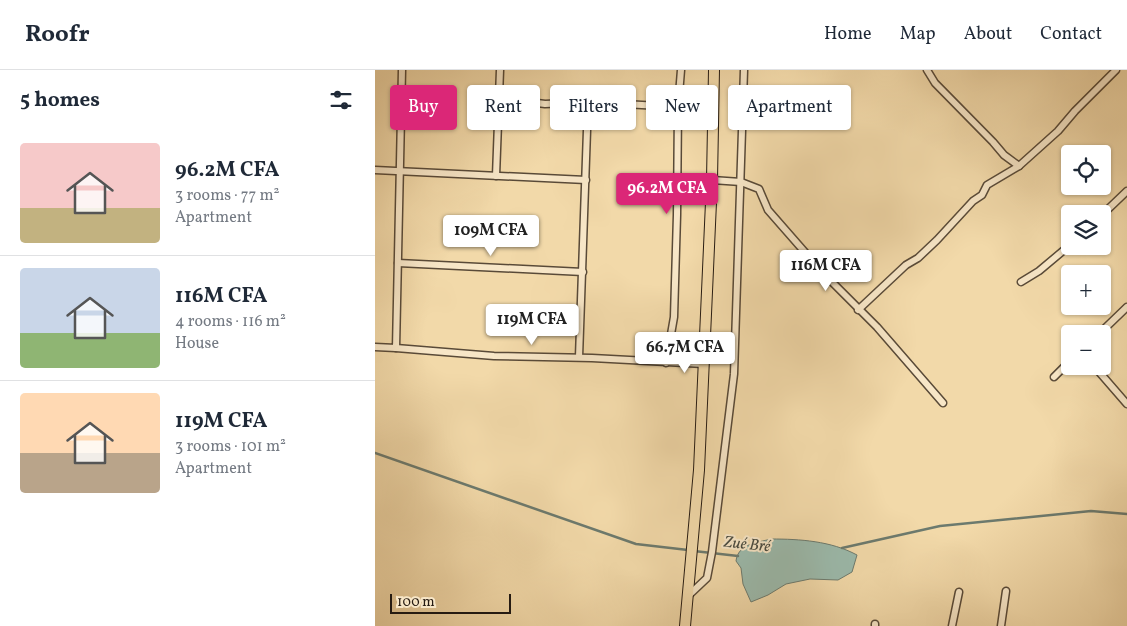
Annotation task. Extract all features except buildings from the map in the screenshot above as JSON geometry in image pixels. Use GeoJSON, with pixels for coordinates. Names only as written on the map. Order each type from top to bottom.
{"type":"FeatureCollection","features":[{"type":"Feature","properties":{"kind":"main road"},"geometry":{"type":"LineString","coordinates":[[685,626],[699,470],[712,180],[714,70]]}},
{"type":"Feature","properties":{"kind":"street"},"geometry":{"type":"LineString","coordinates":[[396,348],[402,70]]}},
{"type":"Feature","properties":{"kind":"street"},"geometry":{"type":"LineString","coordinates":[[499,85],[500,70]]}},
{"type":"Feature","properties":{"kind":"street"},"geometry":{"type":"LineString","coordinates":[[680,85],[681,70]]}},
{"type":"Feature","properties":{"kind":"street"},"geometry":{"type":"LineString","coordinates":[[689,595],[707,578],[712,552],[734,374],[744,70]]}},
{"type":"Feature","properties":{"kind":"street"},"geometry":{"type":"LineString","coordinates":[[927,70],[935,84],[1004,155],[1019,166]]}},
{"type":"Feature","properties":{"kind":"street"},"geometry":{"type":"LineString","coordinates":[[858,310],[906,265],[918,258],[937,240],[973,201],[982,195],[987,185],[1019,166],[1058,131],[1116,70]]}},
{"type":"Feature","properties":{"kind":"street"},"geometry":{"type":"LineString","coordinates":[[496,176],[498,130]]}},
{"type":"Feature","properties":{"kind":"street"},"geometry":{"type":"LineString","coordinates":[[579,357],[587,130]]}},
{"type":"Feature","properties":{"kind":"street"},"geometry":{"type":"LineString","coordinates":[[666,363],[674,318],[678,130]]}},
{"type":"Feature","properties":{"kind":"street"},"geometry":{"type":"LineString","coordinates":[[375,170],[586,180]]}},
{"type":"Feature","properties":{"kind":"street"},"geometry":{"type":"LineString","coordinates":[[712,180],[741,182],[759,189],[767,210],[824,274],[877,327],[943,403]]}},
{"type":"Feature","properties":{"kind":"street"},"geometry":{"type":"LineString","coordinates":[[1111,206],[1127,191]]}},
{"type":"Feature","properties":{"kind":"street"},"geometry":{"type":"LineString","coordinates":[[1021,282],[1039,271],[1061,253]]}},
{"type":"Feature","properties":{"kind":"street"},"geometry":{"type":"LineString","coordinates":[[397,263],[583,272]]}},
{"type":"Feature","properties":{"kind":"street"},"geometry":{"type":"LineString","coordinates":[[1108,325],[1127,307]]}},
{"type":"Feature","properties":{"kind":"street"},"geometry":{"type":"LineString","coordinates":[[375,347],[494,356],[579,357],[704,364]]}},
{"type":"Feature","properties":{"kind":"street"},"geometry":{"type":"LineString","coordinates":[[1054,377],[1061,370]]}},
{"type":"Feature","properties":{"kind":"street"},"geometry":{"type":"LineString","coordinates":[[1101,375],[1127,404]]}},
{"type":"Feature","properties":{"kind":"street"},"geometry":{"type":"LineString","coordinates":[[1001,626],[1006,591]]}},
{"type":"Feature","properties":{"kind":"street"},"geometry":{"type":"LineString","coordinates":[[952,626],[959,592]]}},
{"type":"Feature","properties":{"kind":"shaded area"},"geometry":{"type":"Polygon","coordinates":[[[771,539],[826,544],[857,555],[852,572],[838,580],[810,579],[786,584],[768,595],[751,602],[743,584],[741,568],[736,561],[737,555],[749,545],[771,539]]]}},
{"type":"Feature","properties":{"kind":"waterway","name":"Zué Bré"},"geometry":{"type":"LineString","coordinates":[[375,453],[636,544],[688,550]]}},
{"type":"Feature","properties":{"kind":"waterway","name":"Zué Bré"},"geometry":{"type":"LineString","coordinates":[[842,548],[940,526],[1091,511],[1127,514]]}},
{"type":"Feature","properties":{"kind":"waterway","name":"Zué Bré"},"geometry":{"type":"LineString","coordinates":[[694,551],[738,556]]}}]}
